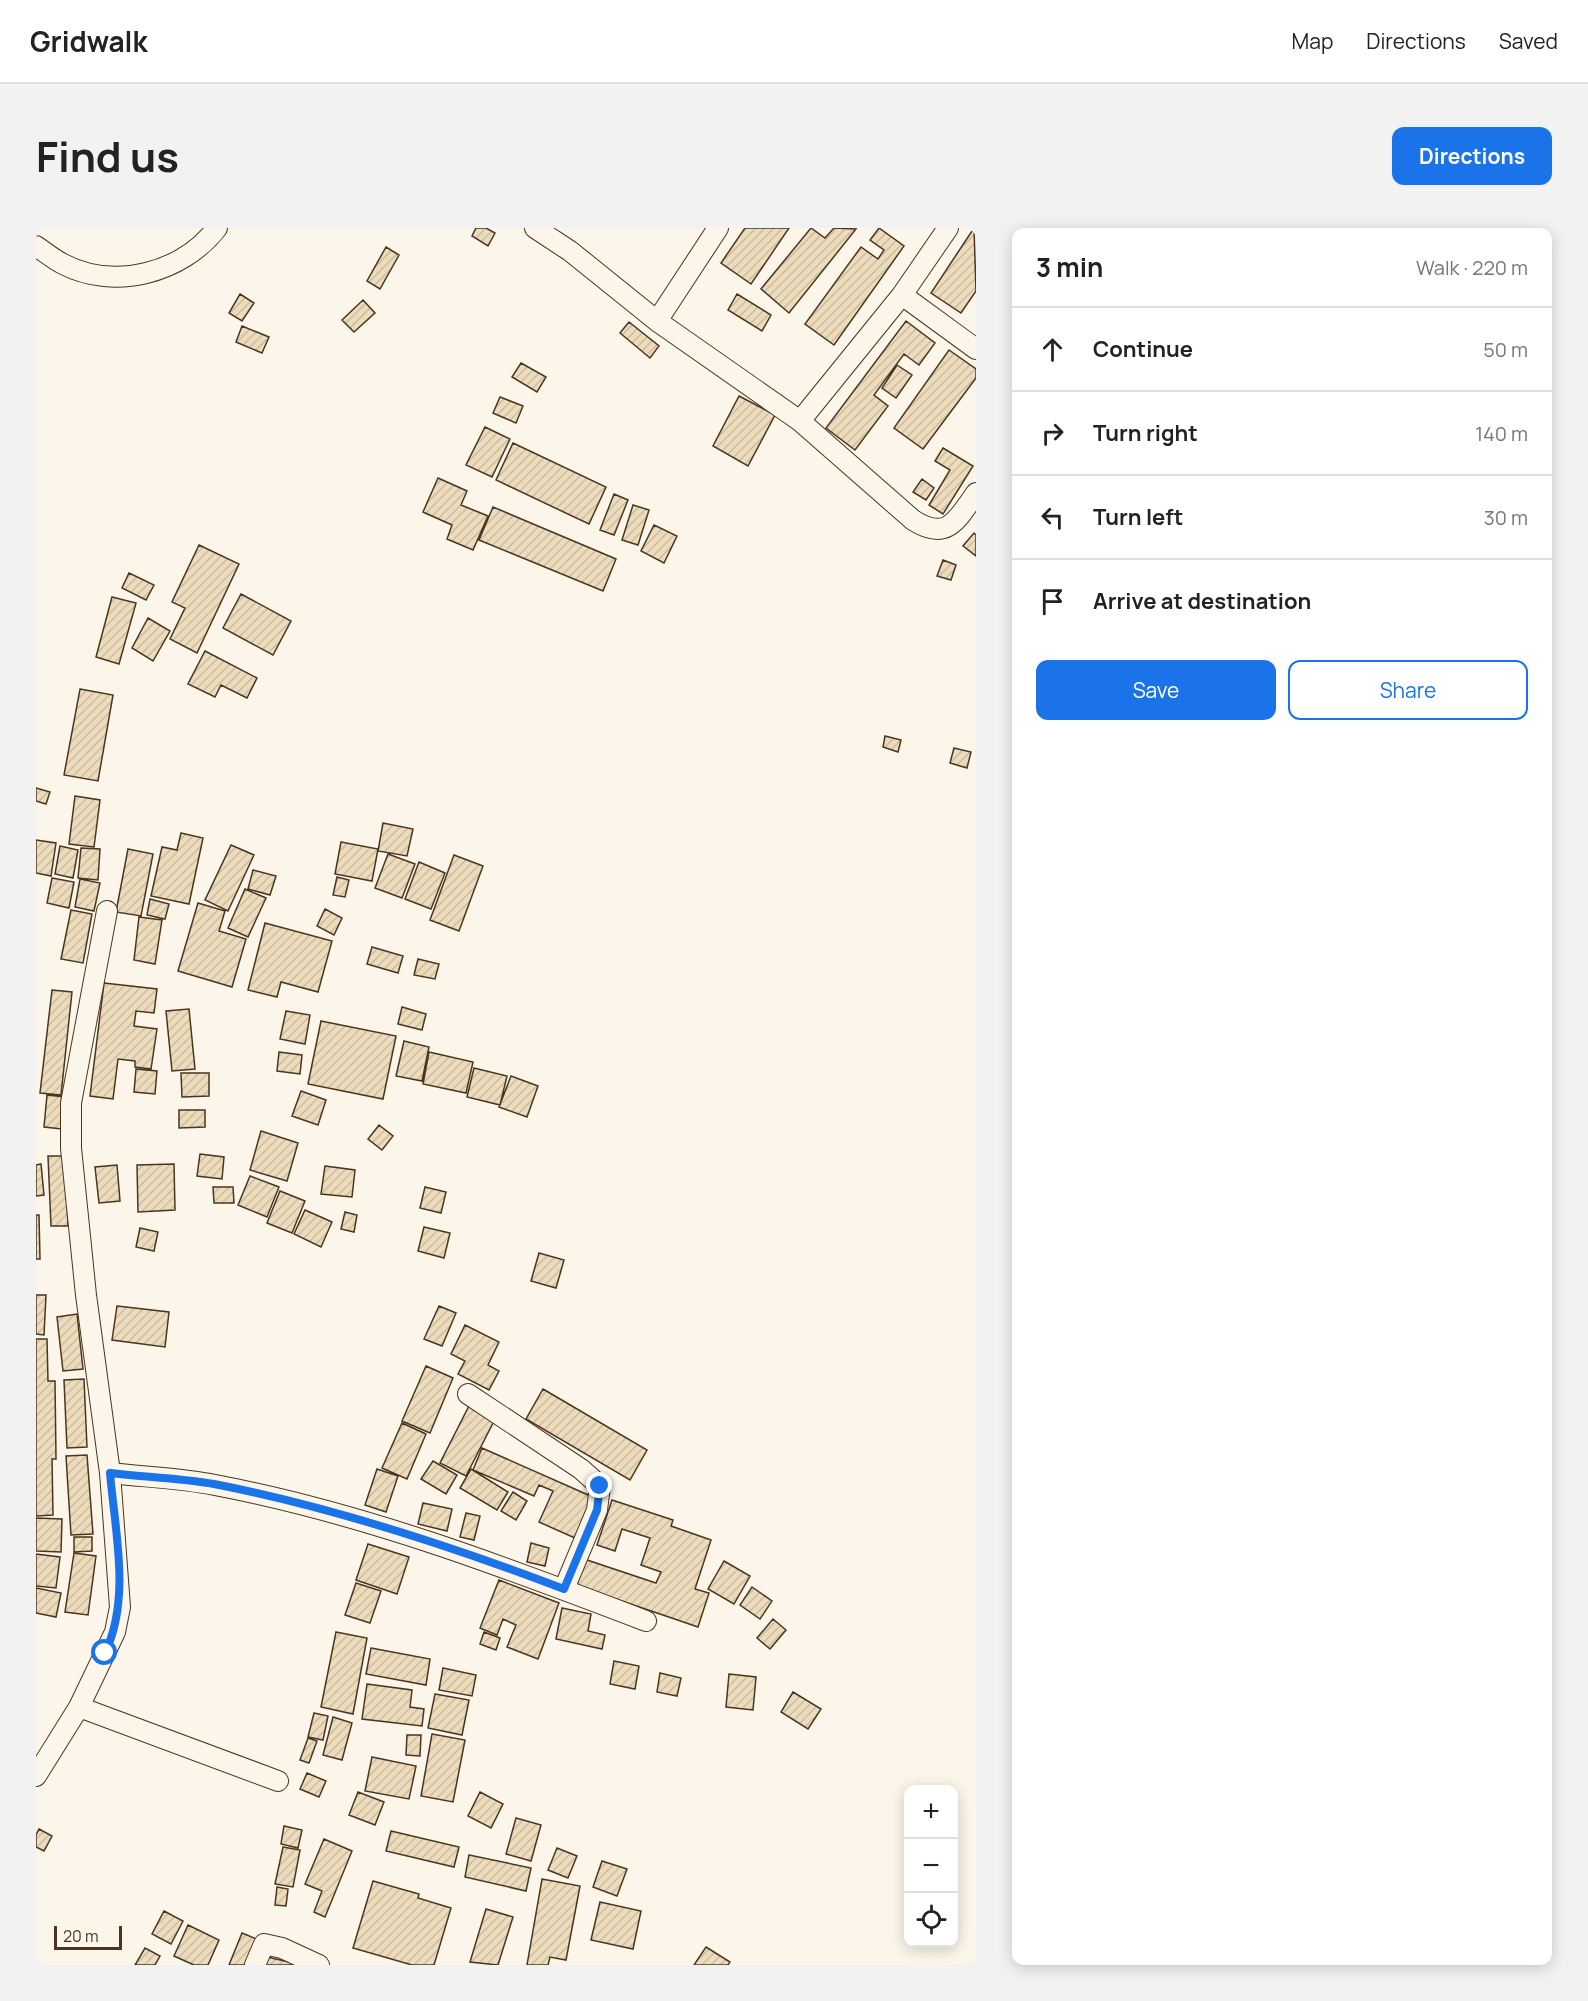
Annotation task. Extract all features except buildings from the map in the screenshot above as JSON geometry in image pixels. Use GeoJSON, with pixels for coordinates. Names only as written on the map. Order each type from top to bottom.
{"type":"FeatureCollection","features":[{"type":"Feature","properties":{"kind":"street"},"geometry":{"type":"LineString","coordinates":[[36,246],[63,264],[97,276],[133,276],[172,267],[217,228]]}},
{"type":"Feature","properties":{"kind":"street"},"geometry":{"type":"LineString","coordinates":[[535,228],[570,252],[657,321],[800,421],[913,520],[928,530],[942,530],[957,520],[976,493]]}},
{"type":"Feature","properties":{"kind":"street"},"geometry":{"type":"LineString","coordinates":[[657,321],[718,228]]}},
{"type":"Feature","properties":{"kind":"street"},"geometry":{"type":"LineString","coordinates":[[800,421],[902,295],[948,228]]}},
{"type":"Feature","properties":{"kind":"street"},"geometry":{"type":"LineString","coordinates":[[902,295],[976,349]]}},
{"type":"Feature","properties":{"kind":"street"},"geometry":{"type":"LineString","coordinates":[[36,1776],[79,1707],[115,1632],[120,1607],[110,1473],[86,1295],[70,1148],[71,1103],[107,911]]}},
{"type":"Feature","properties":{"kind":"street"},"geometry":{"type":"LineString","coordinates":[[468,1394],[581,1469],[600,1486],[597,1510],[564,1589]]}},
{"type":"Feature","properties":{"kind":"street"},"geometry":{"type":"LineString","coordinates":[[110,1473],[213,1484],[360,1521],[494,1563],[646,1621]]}},
{"type":"Feature","properties":{"kind":"street"},"geometry":{"type":"LineString","coordinates":[[79,1707],[278,1781]]}},
{"type":"Feature","properties":{"kind":"street"},"geometry":{"type":"LineString","coordinates":[[255,1965],[264,1944],[282,1948],[319,1965]]}},
{"type":"Feature","properties":{"kind":"route"},"geometry":{"type":"LineString","coordinates":[[105,1653],[115,1632],[120,1607],[110,1473],[213,1484],[265,1496],[360,1521],[494,1563],[564,1589],[597,1510],[600,1486]]}}]}
